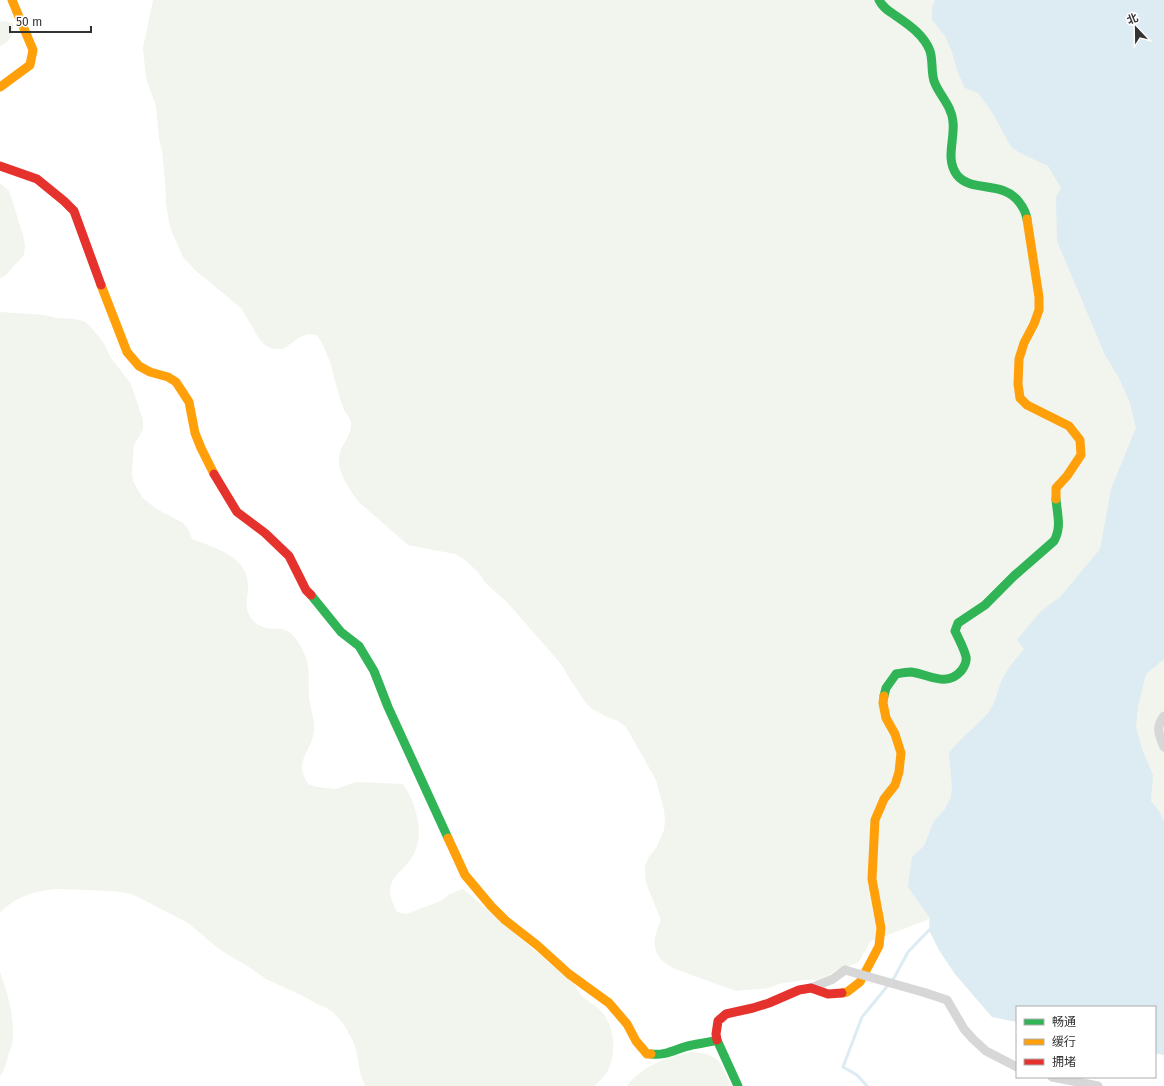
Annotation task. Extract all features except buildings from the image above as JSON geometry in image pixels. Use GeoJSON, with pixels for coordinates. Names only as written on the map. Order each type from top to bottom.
{"type":"FeatureCollection","features":[{"type":"Feature","properties":{"kind":"street"},"geometry":{"type":"LineString","coordinates":[[0,87],[30,65],[33,50],[12,0]]}},
{"type":"Feature","properties":{"kind":"street"},"geometry":{"type":"LineString","coordinates":[[811,988],[828,994],[848,992],[860,982],[878,946],[881,928],[872,879],[875,820],[884,799],[895,786],[899,772],[901,753],[895,734],[886,718],[883,703],[886,688],[896,674],[910,672],[925,674],[937,679],[946,680],[957,675],[964,667],[966,657],[955,631],[958,623],[985,605],[1015,575],[1054,540],[1058,534],[1059,522],[1056,488],[1067,476],[1081,455],[1080,440],[1069,426],[1027,405],[1020,398],[1018,372],[1019,360],[1024,343],[1034,324],[1039,310],[1039,297],[1026,215],[1022,205],[1010,192],[964,181],[958,177],[950,162],[953,120],[950,110],[934,82],[929,49],[915,30],[882,6],[879,0]]}},
{"type":"Feature","properties":{"kind":"street"},"geometry":{"type":"LineString","coordinates":[[0,166],[37,179],[74,211],[94,268],[128,352],[139,366],[150,372],[168,377],[176,382],[189,402],[195,433],[201,448],[237,512],[265,533],[289,556],[306,590],[341,632],[359,646],[374,671],[388,707],[465,875],[476,889],[505,920],[537,945],[569,974],[609,1003],[647,1054],[662,1055],[692,1045],[717,1040]]}},
{"type":"Feature","properties":{"kind":"street"},"geometry":{"type":"LineString","coordinates":[[1164,716],[1160,720],[1158,730],[1164,747]]}},
{"type":"Feature","properties":{"kind":"street"},"geometry":{"type":"LineString","coordinates":[[738,1086],[717,1040],[716,1034],[718,1021],[726,1014],[753,1008],[799,990],[811,988],[833,979],[845,970],[947,1000],[964,1029],[973,1039],[986,1051],[1016,1066]]}},
{"type":"Feature","properties":{"kind":"street"},"geometry":{"type":"LineString","coordinates":[[1057,1078],[1098,1086]]}},
{"type":"Feature","properties":{"kind":"shaded area"},"geometry":{"type":"Polygon","coordinates":[[[153,0],[1164,0],[1164,1055],[1156,1053],[1156,1006],[1016,1006],[1016,1022],[992,1017],[955,974],[939,950],[929,930],[929,919],[870,942],[857,963],[839,969],[817,980],[805,980],[778,984],[770,988],[736,991],[675,969],[661,959],[657,954],[655,942],[661,920],[648,888],[645,877],[645,866],[649,857],[656,848],[664,830],[664,810],[656,780],[626,727],[618,721],[592,709],[586,703],[561,664],[506,601],[484,581],[479,573],[464,559],[455,554],[408,545],[361,504],[351,491],[340,469],[339,456],[349,434],[351,423],[343,407],[326,352],[317,335],[309,334],[300,337],[283,349],[274,349],[266,346],[260,340],[241,308],[196,271],[183,257],[169,222],[156,106],[146,78],[143,48],[153,0]]]}},
{"type":"Feature","properties":{"kind":"shaded area"},"geometry":{"type":"Polygon","coordinates":[[[935,0],[1164,0],[1164,659],[1146,674],[1138,706],[1136,727],[1142,749],[1153,775],[1151,801],[1159,811],[1164,822],[1164,1055],[1156,1053],[1156,1006],[1016,1006],[1016,1022],[992,1017],[955,974],[939,950],[929,930],[930,918],[908,887],[912,857],[924,846],[934,821],[945,809],[951,797],[952,786],[949,753],[990,710],[1003,678],[1024,649],[1017,640],[1041,611],[1060,597],[1100,549],[1111,489],[1136,428],[1130,403],[1119,378],[1105,355],[1057,241],[1056,197],[1061,188],[1048,166],[1020,153],[1011,147],[992,112],[978,93],[965,88],[945,36],[932,20],[932,8],[935,0]]]}},
{"type":"Feature","properties":{"kind":"shaded area"},"geometry":{"type":"Polygon","coordinates":[[[4,21],[13,23],[13,31],[9,40],[0,46],[0,22],[4,21]]]}},
{"type":"Feature","properties":{"kind":"shaded area"},"geometry":{"type":"Polygon","coordinates":[[[0,183],[9,191],[25,245],[24,255],[5,276],[0,278],[0,183]]]}},
{"type":"Feature","properties":{"kind":"shaded area"},"geometry":{"type":"Polygon","coordinates":[[[0,312],[45,315],[56,318],[84,321],[103,342],[111,358],[131,384],[143,420],[143,429],[134,445],[132,472],[133,481],[142,497],[155,508],[183,523],[189,531],[192,539],[220,550],[236,560],[247,576],[247,609],[252,619],[256,624],[262,627],[287,631],[295,637],[303,651],[308,666],[309,697],[314,726],[313,737],[302,768],[308,784],[317,787],[336,789],[356,782],[403,784],[413,803],[419,834],[414,854],[396,876],[390,888],[397,912],[406,914],[433,904],[450,894],[463,889],[576,986],[580,994],[602,1012],[610,1026],[612,1033],[613,1049],[610,1065],[606,1074],[595,1086],[365,1086],[361,1076],[353,1041],[344,1025],[333,1012],[266,979],[219,949],[188,923],[134,895],[110,891],[61,889],[42,891],[26,895],[6,907],[0,913],[0,312]]]}},
{"type":"Feature","properties":{"kind":"shaded area"},"geometry":{"type":"Polygon","coordinates":[[[0,972],[6,989],[12,1017],[13,1036],[12,1045],[5,1067],[0,1076],[0,972]]]}},
{"type":"Feature","properties":{"kind":"shaded area"},"geometry":{"type":"Polygon","coordinates":[[[692,1052],[702,1053],[714,1057],[721,1065],[731,1086],[627,1086],[645,1069],[658,1062],[692,1052]]]}},
{"type":"Feature","properties":{"kind":"waterway"},"geometry":{"type":"LineString","coordinates":[[867,1086],[857,1075],[843,1067],[862,1017],[894,978],[908,952],[932,927]]}},
{"type":"Feature","properties":{"kind":"traffic: fast"},"geometry":{"type":"LineString","coordinates":[[879,0],[886,9],[920,35],[930,51],[934,81],[952,116],[953,129],[951,156],[953,169],[957,175],[970,184],[1005,191],[1012,195],[1022,206],[1027,219]]}},
{"type":"Feature","properties":{"kind":"traffic: fast"},"geometry":{"type":"LineString","coordinates":[[884,696],[886,688],[896,674],[911,672],[937,679],[949,679],[961,671],[966,659],[963,648],[955,631],[958,623],[985,605],[1015,575],[1054,541],[1058,531],[1056,499]]}},
{"type":"Feature","properties":{"kind":"traffic: fast"},"geometry":{"type":"LineString","coordinates":[[311,595],[341,632],[359,646],[374,671],[388,707],[448,838]]}},
{"type":"Feature","properties":{"kind":"traffic: fast"},"geometry":{"type":"LineString","coordinates":[[651,1054],[667,1053],[687,1046],[717,1040],[738,1086]]}},
{"type":"Feature","properties":{"kind":"traffic: slow"},"geometry":{"type":"LineString","coordinates":[[0,87],[30,65],[33,50],[12,0]]}},
{"type":"Feature","properties":{"kind":"traffic: slow"},"geometry":{"type":"LineString","coordinates":[[1027,219],[1039,297],[1039,310],[1034,324],[1024,343],[1019,359],[1018,384],[1020,398],[1027,405],[1069,426],[1080,440],[1081,455],[1067,476],[1056,488],[1056,499]]}},
{"type":"Feature","properties":{"kind":"traffic: slow"},"geometry":{"type":"LineString","coordinates":[[101,285],[127,352],[139,366],[150,372],[168,377],[176,382],[189,402],[195,433],[214,474]]}},
{"type":"Feature","properties":{"kind":"traffic: slow"},"geometry":{"type":"LineString","coordinates":[[842,993],[847,992],[860,982],[879,946],[881,928],[872,879],[875,820],[884,799],[895,785],[899,772],[901,753],[895,734],[886,718],[883,703],[884,696]]}},
{"type":"Feature","properties":{"kind":"traffic: slow"},"geometry":{"type":"LineString","coordinates":[[448,838],[465,875],[491,906],[505,920],[537,945],[569,974],[609,1003],[627,1024],[636,1041],[647,1054],[651,1054]]}},
{"type":"Feature","properties":{"kind":"traffic: jam"},"geometry":{"type":"LineString","coordinates":[[0,166],[37,179],[74,211],[101,285]]}},
{"type":"Feature","properties":{"kind":"traffic: jam"},"geometry":{"type":"LineString","coordinates":[[214,474],[237,512],[265,533],[289,556],[306,590],[311,595]]}},
{"type":"Feature","properties":{"kind":"traffic: jam"},"geometry":{"type":"LineString","coordinates":[[717,1040],[716,1034],[718,1021],[726,1014],[769,1003],[799,990],[811,988],[828,994],[842,993]]}}]}
